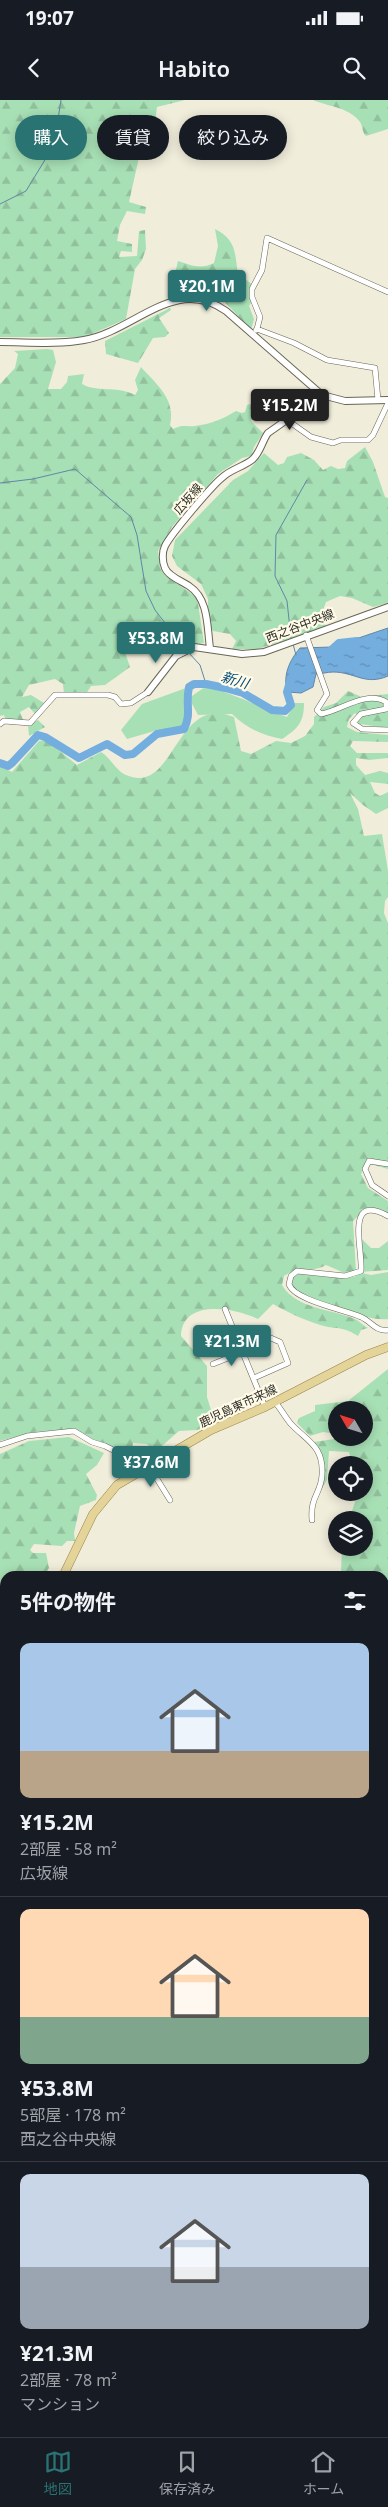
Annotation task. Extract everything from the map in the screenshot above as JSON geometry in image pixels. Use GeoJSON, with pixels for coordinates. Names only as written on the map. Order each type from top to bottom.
{"type":"FeatureCollection","features":[{"type":"Feature","properties":{"kind":"main road","name":"鹿児島東市来線"},"geometry":{"type":"LineString","coordinates":[[65,1571],[97,1506],[118,1485],[211,1430],[276,1402],[366,1355],[388,1347]]}},
{"type":"Feature","properties":{"kind":"street"},"geometry":{"type":"LineString","coordinates":[[255,331],[260,317],[252,297],[252,289],[262,270],[267,238],[388,292]]}},
{"type":"Feature","properties":{"kind":"street"},"geometry":{"type":"LineString","coordinates":[[0,342],[84,340],[168,303],[190,298],[217,305],[255,331],[322,395],[345,401],[388,401],[373,435],[368,440],[341,440],[333,443],[311,437],[287,420]]}},
{"type":"Feature","properties":{"kind":"street"},"geometry":{"type":"LineString","coordinates":[[255,331],[294,343],[327,360],[375,368],[378,400]]}},
{"type":"Feature","properties":{"kind":"street","name":"広坂線"},"geometry":{"type":"LineString","coordinates":[[210,648],[203,602],[197,592],[169,573],[165,568],[164,547],[172,535],[223,476],[252,460],[258,452],[262,440],[268,433],[322,395]]}},
{"type":"Feature","properties":{"kind":"street","name":"西之谷中央線"},"geometry":{"type":"LineString","coordinates":[[148,692],[170,663],[180,654],[194,647],[252,654],[388,607]]}},
{"type":"Feature","properties":{"kind":"street"},"geometry":{"type":"LineString","coordinates":[[306,636],[327,694],[317,710],[321,714],[356,701],[381,699],[386,702],[386,709],[361,714],[353,723],[362,728],[388,730]]}},
{"type":"Feature","properties":{"kind":"street"},"geometry":{"type":"LineString","coordinates":[[0,724],[4,721],[30,723],[55,695],[61,693],[80,696],[108,695],[115,697],[121,704],[130,703],[148,692]]}},
{"type":"Feature","properties":{"kind":"street"},"geometry":{"type":"LineString","coordinates":[[388,1164],[373,1160],[367,1163],[365,1169],[372,1185],[388,1196]]}},
{"type":"Feature","properties":{"kind":"street"},"geometry":{"type":"LineString","coordinates":[[388,1216],[380,1211],[372,1210],[364,1212],[359,1217],[361,1271],[345,1276],[297,1271],[291,1276],[289,1284],[297,1294],[361,1317],[380,1330],[388,1330]]}},
{"type":"Feature","properties":{"kind":"street"},"geometry":{"type":"LineString","coordinates":[[225,1309],[265,1407]]}},
{"type":"Feature","properties":{"kind":"street"},"geometry":{"type":"LineString","coordinates":[[238,1339],[257,1332],[280,1342],[288,1362],[254,1378]]}},
{"type":"Feature","properties":{"kind":"street"},"geometry":{"type":"LineString","coordinates":[[214,1364],[243,1352]]}},
{"type":"Feature","properties":{"kind":"street"},"geometry":{"type":"LineString","coordinates":[[276,1402],[292,1425],[310,1440],[319,1457],[322,1476],[312,1501],[312,1520]]}},
{"type":"Feature","properties":{"kind":"street"},"geometry":{"type":"LineString","coordinates":[[0,1445],[26,1436],[74,1431],[92,1442],[105,1446],[131,1459],[151,1453],[153,1457],[149,1466],[170,1500]]}},
{"type":"Feature","properties":{"kind":"green space"},"geometry":{"type":"Polygon","coordinates":[[[0,100],[185,100],[157,107],[156,115],[97,115],[97,160],[138,160],[129,202],[146,207],[145,214],[127,211],[120,225],[117,241],[132,244],[132,252],[121,251],[119,257],[137,256],[139,231],[145,230],[146,249],[142,260],[135,269],[126,319],[85,337],[0,337],[0,100]]]}},
{"type":"Feature","properties":{"kind":"green space"},"geometry":{"type":"Polygon","coordinates":[[[313,100],[388,100],[388,129],[366,136],[360,122],[350,113],[313,100]]]}},
{"type":"Feature","properties":{"kind":"green space"},"geometry":{"type":"Polygon","coordinates":[[[215,229],[227,238],[234,248],[238,276],[248,281],[255,288],[253,300],[249,306],[254,319],[251,330],[222,299],[227,289],[223,285],[174,278],[178,261],[200,266],[214,263],[218,246],[215,229]]]}},
{"type":"Feature","properties":{"kind":"green space"},"geometry":{"type":"Polygon","coordinates":[[[170,308],[171,310],[159,318],[169,333],[165,337],[153,338],[138,363],[106,354],[105,341],[170,308]]]}},
{"type":"Feature","properties":{"kind":"green space"},"geometry":{"type":"Polygon","coordinates":[[[53,350],[56,362],[48,389],[61,389],[67,382],[68,376],[84,374],[82,384],[88,387],[121,390],[135,395],[138,390],[135,380],[141,367],[159,386],[168,400],[171,416],[170,425],[173,429],[212,422],[236,411],[242,413],[245,412],[247,405],[263,400],[268,409],[259,411],[251,421],[263,433],[254,447],[251,456],[242,458],[218,474],[172,527],[158,551],[161,570],[167,577],[197,597],[204,643],[181,648],[157,621],[149,631],[124,639],[125,652],[130,667],[105,685],[91,686],[86,694],[64,694],[63,684],[55,679],[29,685],[22,697],[31,695],[44,703],[35,714],[29,707],[20,712],[24,722],[6,722],[4,715],[0,716],[0,384],[15,368],[18,354],[14,351],[53,350]]]}},
{"type":"Feature","properties":{"kind":"green space"},"geometry":{"type":"Polygon","coordinates":[[[365,447],[373,462],[385,497],[388,498],[388,603],[373,607],[352,598],[340,596],[326,602],[322,613],[326,628],[258,649],[232,649],[236,641],[230,634],[213,631],[208,623],[208,599],[201,584],[177,566],[172,556],[175,540],[233,480],[248,471],[264,453],[278,465],[284,463],[287,457],[301,453],[314,460],[323,470],[331,466],[338,469],[345,468],[347,461],[365,447]]]}},
{"type":"Feature","properties":{"kind":"green space"},"geometry":{"type":"Polygon","coordinates":[[[205,687],[236,696],[287,717],[295,703],[304,703],[303,715],[296,728],[282,739],[268,736],[255,731],[232,714],[198,715],[189,698],[205,687]]]}},
{"type":"Feature","properties":{"kind":"green space"},"geometry":{"type":"Polygon","coordinates":[[[186,688],[182,727],[158,730],[127,739],[121,730],[142,704],[186,688]]]}},
{"type":"Feature","properties":{"kind":"green space"},"geometry":{"type":"Polygon","coordinates":[[[348,691],[362,697],[388,694],[388,728],[360,724],[357,722],[361,719],[355,713],[349,719],[347,727],[357,732],[388,735],[388,742],[353,741],[350,746],[357,753],[388,753],[388,758],[369,760],[356,758],[356,765],[365,775],[380,771],[388,773],[388,784],[370,782],[375,793],[380,796],[388,792],[388,808],[376,814],[350,793],[358,809],[364,836],[382,834],[388,871],[388,897],[385,901],[384,913],[388,923],[388,1169],[370,1164],[364,1168],[361,1174],[368,1188],[388,1201],[388,1218],[369,1211],[362,1213],[353,1221],[356,1272],[349,1275],[326,1265],[316,1269],[290,1273],[284,1276],[282,1285],[288,1293],[305,1304],[355,1319],[368,1328],[361,1330],[358,1336],[346,1330],[328,1327],[307,1320],[273,1304],[258,1319],[224,1310],[211,1309],[200,1311],[190,1316],[184,1324],[181,1336],[207,1366],[207,1397],[215,1423],[197,1430],[179,1431],[155,1452],[147,1444],[133,1443],[132,1451],[135,1457],[97,1441],[75,1429],[33,1432],[0,1441],[0,766],[12,772],[39,741],[46,740],[77,765],[101,752],[122,773],[142,778],[155,772],[187,730],[199,719],[214,713],[234,717],[241,751],[251,754],[276,741],[291,743],[305,736],[314,724],[314,717],[324,707],[336,703],[348,691]]]}},
{"type":"Feature","properties":{"kind":"green space"},"geometry":{"type":"Polygon","coordinates":[[[38,720],[45,727],[29,736],[28,725],[38,720]]]}},
{"type":"Feature","properties":{"kind":"green space"},"geometry":{"type":"Polygon","coordinates":[[[358,1235],[371,1248],[379,1248],[388,1241],[388,1270],[360,1272],[358,1235]]]}},
{"type":"Feature","properties":{"kind":"green space"},"geometry":{"type":"Polygon","coordinates":[[[388,1272],[388,1319],[367,1317],[338,1309],[298,1292],[291,1286],[293,1277],[299,1274],[335,1278],[354,1277],[362,1273],[371,1275],[388,1272]]]}},
{"type":"Feature","properties":{"kind":"green space"},"geometry":{"type":"Polygon","coordinates":[[[388,1369],[388,1571],[341,1571],[342,1556],[373,1556],[373,1511],[352,1511],[355,1501],[373,1501],[373,1456],[350,1456],[349,1452],[329,1451],[327,1480],[315,1500],[322,1471],[314,1442],[328,1440],[328,1446],[373,1446],[373,1401],[348,1401],[388,1369]]]}},
{"type":"Feature","properties":{"kind":"green space"},"geometry":{"type":"Polygon","coordinates":[[[328,1403],[328,1433],[323,1432],[310,1436],[297,1423],[299,1418],[315,1411],[315,1405],[328,1403]]]}},
{"type":"Feature","properties":{"kind":"green space"},"geometry":{"type":"Polygon","coordinates":[[[69,1437],[104,1453],[97,1465],[86,1474],[97,1495],[96,1500],[80,1506],[74,1533],[75,1541],[67,1541],[62,1546],[34,1544],[30,1550],[33,1553],[46,1553],[49,1568],[47,1571],[0,1571],[0,1454],[29,1441],[69,1437]]]}},
{"type":"Feature","properties":{"kind":"water"},"geometry":{"type":"Polygon","coordinates":[[[388,628],[388,676],[373,680],[341,673],[316,674],[313,687],[301,693],[287,692],[286,674],[300,648],[332,647],[388,628]]]}},
{"type":"Feature","properties":{"kind":"waterway"},"geometry":{"type":"LineString","coordinates":[[0,204],[26,191],[54,145],[61,100]]}},
{"type":"Feature","properties":{"kind":"waterway"},"geometry":{"type":"LineString","coordinates":[[0,483],[33,479],[75,469],[131,517],[137,535],[146,591],[155,610],[185,649]]}},
{"type":"Feature","properties":{"kind":"waterway"},"geometry":{"type":"LineString","coordinates":[[291,638],[287,601],[275,576],[276,535],[307,480]]}},
{"type":"Feature","properties":{"kind":"waterway","name":"新川"},"geometry":{"type":"LineString","coordinates":[[329,652],[339,643],[357,641]]}},
{"type":"Feature","properties":{"kind":"waterway"},"geometry":{"type":"LineString","coordinates":[[293,644],[296,655]]}},
{"type":"Feature","properties":{"kind":"waterway"},"geometry":{"type":"LineString","coordinates":[[188,652],[200,665],[206,684]]}},
{"type":"Feature","properties":{"kind":"waterway","name":"新川"},"geometry":{"type":"LineString","coordinates":[[0,763],[8,766],[38,735],[45,737],[79,758],[107,744],[125,755],[133,754],[157,734],[184,729],[188,718],[189,687],[194,684],[206,684],[243,693],[272,710],[285,711],[291,705],[287,692],[290,682]]}}]}
